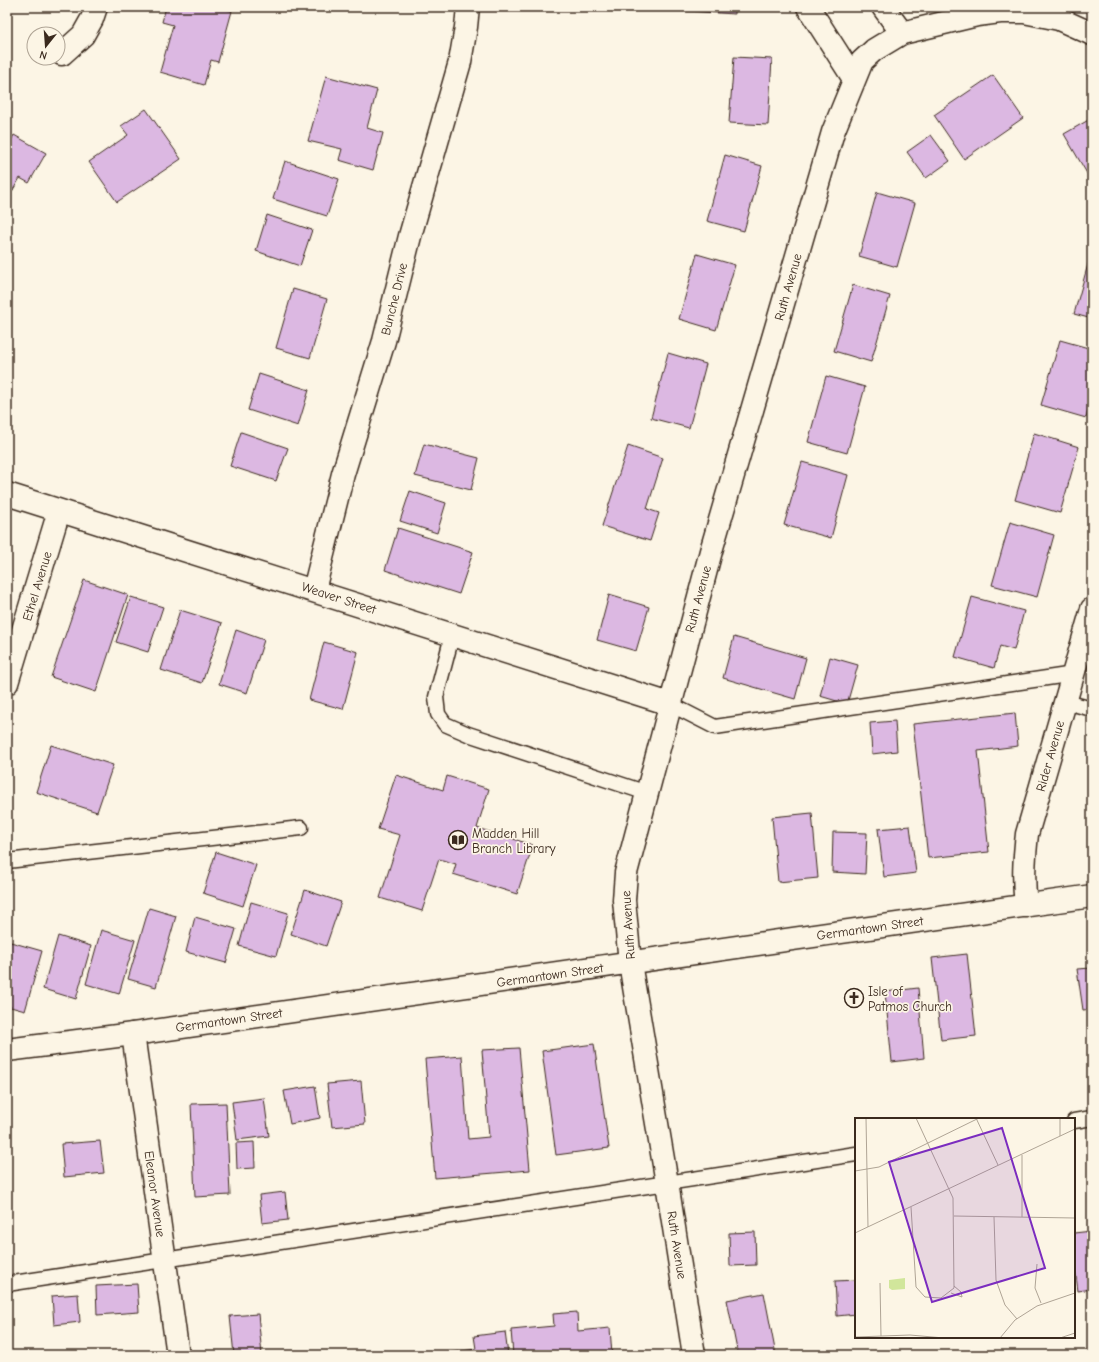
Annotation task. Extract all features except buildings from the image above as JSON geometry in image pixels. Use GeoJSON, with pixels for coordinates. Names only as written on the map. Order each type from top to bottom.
{"type":"FeatureCollection","features":[{"type":"Feature","properties":{"kind":"street"},"geometry":{"type":"LineString","coordinates":[[66,50],[83,35],[92,19],[96,7]]}},
{"type":"Feature","properties":{"kind":"street","name":"Bunche Drive"},"geometry":{"type":"LineString","coordinates":[[314,590],[343,474],[384,341],[410,236],[460,62],[468,7]]}},
{"type":"Feature","properties":{"kind":"street"},"geometry":{"type":"LineString","coordinates":[[808,7],[854,79]]}},
{"type":"Feature","properties":{"kind":"street"},"geometry":{"type":"LineString","coordinates":[[883,7],[902,33]]}},
{"type":"Feature","properties":{"kind":"street","name":"Ruth Avenue"},"geometry":{"type":"LineString","coordinates":[[694,1355],[668,1183],[630,963],[624,900],[626,873],[711,551],[833,132],[862,61],[874,50],[902,33],[977,15],[1000,12],[1024,12],[1059,19],[1092,34]]}},
{"type":"Feature","properties":{"kind":"street","name":"Weaver Street"},"geometry":{"type":"LineString","coordinates":[[7,494],[670,704]]}},
{"type":"Feature","properties":{"kind":"street","name":"Ethel Avenue"},"geometry":{"type":"LineString","coordinates":[[7,683],[59,511]]}},
{"type":"Feature","properties":{"kind":"street","name":"Rider Avenue"},"geometry":{"type":"LineString","coordinates":[[1026,906],[1023,865],[1027,834],[1092,609]]}},
{"type":"Feature","properties":{"kind":"street","name":"Germantown Street"},"geometry":{"type":"LineString","coordinates":[[7,1050],[132,1034],[1092,896]]}},
{"type":"Feature","properties":{"kind":"street","name":"Eleanor Avenue"},"geometry":{"type":"LineString","coordinates":[[132,1034],[178,1355]]}},
{"type":"Feature","properties":{"kind":"lane"},"geometry":{"type":"LineString","coordinates":[[452,636],[436,697],[438,714],[445,724],[468,734],[647,793]]}},
{"type":"Feature","properties":{"kind":"lane"},"geometry":{"type":"LineString","coordinates":[[670,704],[715,727],[1074,674]]}},
{"type":"Feature","properties":{"kind":"lane"},"geometry":{"type":"LineString","coordinates":[[1066,702],[1092,709]]}},
{"type":"Feature","properties":{"kind":"lane"},"geometry":{"type":"LineString","coordinates":[[7,861],[301,828]]}},
{"type":"Feature","properties":{"kind":"lane"},"geometry":{"type":"LineString","coordinates":[[1075,1121],[1092,1118]]}},
{"type":"Feature","properties":{"kind":"lane"},"geometry":{"type":"LineString","coordinates":[[7,1284],[855,1154]]}},
{"type":"Feature","properties":{"kind":"place","name":"Madden Hill Branch Library"},"geometry":{"type":"Point","coordinates":[458,840]}},
{"type":"Feature","properties":{"kind":"place","name":"Isle of Patmos Church"},"geometry":{"type":"Point","coordinates":[854,998]}}]}
